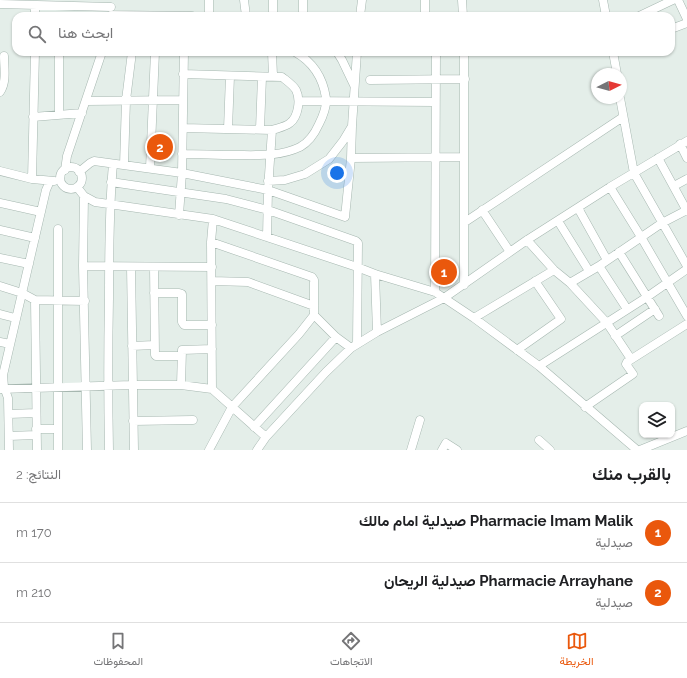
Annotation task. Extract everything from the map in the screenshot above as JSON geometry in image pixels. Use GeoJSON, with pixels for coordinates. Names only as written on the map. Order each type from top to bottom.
{"type":"FeatureCollection","features":[{"type":"Feature","properties":{"kind":"street"},"geometry":{"type":"LineString","coordinates":[[209,0],[209,12]]}},
{"type":"Feature","properties":{"kind":"street"},"geometry":{"type":"LineString","coordinates":[[244,0],[246,12]]}},
{"type":"Feature","properties":{"kind":"street"},"geometry":{"type":"LineString","coordinates":[[273,0],[273,12]]}},
{"type":"Feature","properties":{"kind":"street"},"geometry":{"type":"LineString","coordinates":[[303,0],[303,12]]}},
{"type":"Feature","properties":{"kind":"street"},"geometry":{"type":"LineString","coordinates":[[360,12],[362,0]]}},
{"type":"Feature","properties":{"kind":"street"},"geometry":{"type":"LineString","coordinates":[[425,12],[426,0]]}},
{"type":"Feature","properties":{"kind":"street"},"geometry":{"type":"LineString","coordinates":[[462,0],[463,12]]}},
{"type":"Feature","properties":{"kind":"street"},"geometry":{"type":"LineString","coordinates":[[648,12],[673,0]]}},
{"type":"Feature","properties":{"kind":"street"},"geometry":{"type":"LineString","coordinates":[[678,0],[687,19]]}},
{"type":"Feature","properties":{"kind":"street"},"geometry":{"type":"LineString","coordinates":[[605,1],[606,12]]}},
{"type":"Feature","properties":{"kind":"street"},"geometry":{"type":"LineString","coordinates":[[0,4],[35,5],[45,3],[142,12]]}},
{"type":"Feature","properties":{"kind":"street"},"geometry":{"type":"LineString","coordinates":[[35,5],[35,12]]}},
{"type":"Feature","properties":{"kind":"street"},"geometry":{"type":"LineString","coordinates":[[675,28],[687,23]]}},
{"type":"Feature","properties":{"kind":"street"},"geometry":{"type":"LineString","coordinates":[[0,92],[4,86],[4,56]]}},
{"type":"Feature","properties":{"kind":"street"},"geometry":{"type":"LineString","coordinates":[[32,179],[35,56]]}},
{"type":"Feature","properties":{"kind":"street"},"geometry":{"type":"LineString","coordinates":[[59,56],[59,116]]}},
{"type":"Feature","properties":{"kind":"street"},"geometry":{"type":"LineString","coordinates":[[80,172],[81,181],[78,187],[71,189],[65,187],[61,181],[61,175],[65,170],[67,156],[101,56]]}},
{"type":"Feature","properties":{"kind":"street"},"geometry":{"type":"LineString","coordinates":[[124,165],[126,100],[132,56]]}},
{"type":"Feature","properties":{"kind":"street"},"geometry":{"type":"LineString","coordinates":[[150,168],[155,56]]}},
{"type":"Feature","properties":{"kind":"street"},"geometry":{"type":"LineString","coordinates":[[179,215],[182,173],[184,56]]}},
{"type":"Feature","properties":{"kind":"street"},"geometry":{"type":"LineString","coordinates":[[272,56],[273,76]]}},
{"type":"Feature","properties":{"kind":"street"},"geometry":{"type":"LineString","coordinates":[[182,154],[270,155],[291,151],[307,142],[317,129],[327,102],[325,89],[316,70],[301,56]]}},
{"type":"Feature","properties":{"kind":"street"},"geometry":{"type":"LineString","coordinates":[[340,56],[354,86]]}},
{"type":"Feature","properties":{"kind":"street"},"geometry":{"type":"LineString","coordinates":[[80,172],[92,162],[182,173],[268,190],[345,217],[351,158],[357,56]]}},
{"type":"Feature","properties":{"kind":"street"},"geometry":{"type":"LineString","coordinates":[[435,292],[436,56]]}},
{"type":"Feature","properties":{"kind":"street"},"geometry":{"type":"LineString","coordinates":[[464,56],[464,285]]}},
{"type":"Feature","properties":{"kind":"street"},"geometry":{"type":"LineString","coordinates":[[615,56],[616,68]]}},
{"type":"Feature","properties":{"kind":"street"},"geometry":{"type":"LineString","coordinates":[[183,128],[272,130],[282,128],[291,123],[297,113],[298,101],[297,91],[282,77],[184,74]]}},
{"type":"Feature","properties":{"kind":"street"},"geometry":{"type":"LineString","coordinates":[[228,129],[230,76]]}},
{"type":"Feature","properties":{"kind":"street"},"geometry":{"type":"LineString","coordinates":[[260,129],[262,77]]}},
{"type":"Feature","properties":{"kind":"street"},"geometry":{"type":"LineString","coordinates":[[370,80],[465,79]]}},
{"type":"Feature","properties":{"kind":"street"},"geometry":{"type":"LineString","coordinates":[[86,101],[183,100]]}},
{"type":"Feature","properties":{"kind":"street"},"geometry":{"type":"LineString","coordinates":[[298,101],[435,102]]}},
{"type":"Feature","properties":{"kind":"street"},"geometry":{"type":"LineString","coordinates":[[538,366],[647,297],[687,267],[634,173],[621,104]]}},
{"type":"Feature","properties":{"kind":"street"},"geometry":{"type":"LineString","coordinates":[[33,117],[82,113]]}},
{"type":"Feature","properties":{"kind":"street"},"geometry":{"type":"LineString","coordinates":[[465,222],[623,117]]}},
{"type":"Feature","properties":{"kind":"street"},"geometry":{"type":"LineString","coordinates":[[268,181],[285,180],[305,174],[329,159],[352,126]]}},
{"type":"Feature","properties":{"kind":"street"},"geometry":{"type":"LineString","coordinates":[[267,237],[268,181],[272,130]]}},
{"type":"Feature","properties":{"kind":"street"},"geometry":{"type":"LineString","coordinates":[[257,450],[266,437],[326,372],[354,346],[377,332],[444,298],[527,240],[683,143],[687,158]]}},
{"type":"Feature","properties":{"kind":"street"},"geometry":{"type":"LineString","coordinates":[[351,158],[435,156],[464,157]]}},
{"type":"Feature","properties":{"kind":"street"},"geometry":{"type":"LineString","coordinates":[[570,283],[600,266],[662,223],[687,210],[658,158]]}},
{"type":"Feature","properties":{"kind":"street"},"geometry":{"type":"LineString","coordinates":[[109,450],[109,266],[111,182],[113,164]]}},
{"type":"Feature","properties":{"kind":"street"},"geometry":{"type":"LineString","coordinates":[[65,170],[71,168],[80,172]]}},
{"type":"Feature","properties":{"kind":"street"},"geometry":{"type":"LineString","coordinates":[[0,171],[32,179],[61,181]]}},
{"type":"Feature","properties":{"kind":"street"},"geometry":{"type":"LineString","coordinates":[[674,186],[687,179]]}},
{"type":"Feature","properties":{"kind":"street"},"geometry":{"type":"LineString","coordinates":[[9,450],[8,395],[2,389],[2,374],[47,185],[50,181]]}},
{"type":"Feature","properties":{"kind":"street"},"geometry":{"type":"LineString","coordinates":[[111,182],[226,199],[268,210],[356,240],[358,244],[354,346]]}},
{"type":"Feature","properties":{"kind":"street"},"geometry":{"type":"LineString","coordinates":[[78,187],[84,196],[95,202],[213,219],[375,274],[435,292],[474,318],[538,366],[638,450],[687,431]]}},
{"type":"Feature","properties":{"kind":"street"},"geometry":{"type":"LineString","coordinates":[[610,187],[687,315]]}},
{"type":"Feature","properties":{"kind":"street"},"geometry":{"type":"LineString","coordinates":[[84,196],[83,266],[85,300],[87,450]]}},
{"type":"Feature","properties":{"kind":"street"},"geometry":{"type":"LineString","coordinates":[[0,203],[41,212]]}},
{"type":"Feature","properties":{"kind":"street"},"geometry":{"type":"LineString","coordinates":[[578,208],[607,260]]}},
{"type":"Feature","properties":{"kind":"street"},"geometry":{"type":"LineString","coordinates":[[482,210],[510,252]]}},
{"type":"Feature","properties":{"kind":"street"},"geometry":{"type":"LineString","coordinates":[[212,389],[211,242],[213,219]]}},
{"type":"Feature","properties":{"kind":"street"},"geometry":{"type":"LineString","coordinates":[[558,221],[589,272]]}},
{"type":"Feature","properties":{"kind":"street"},"geometry":{"type":"LineString","coordinates":[[58,229],[58,450]]}},
{"type":"Feature","properties":{"kind":"street"},"geometry":{"type":"LineString","coordinates":[[0,230],[35,238]]}},
{"type":"Feature","properties":{"kind":"street"},"geometry":{"type":"LineString","coordinates":[[527,240],[554,270],[570,283],[607,322],[631,359]]}},
{"type":"Feature","properties":{"kind":"street"},"geometry":{"type":"LineString","coordinates":[[209,450],[232,407],[299,334],[314,315],[314,280],[312,277],[211,242]]}},
{"type":"Feature","properties":{"kind":"street"},"geometry":{"type":"LineString","coordinates":[[615,336],[657,313],[619,252]]}},
{"type":"Feature","properties":{"kind":"street"},"geometry":{"type":"LineString","coordinates":[[0,258],[29,264]]}},
{"type":"Feature","properties":{"kind":"street"},"geometry":{"type":"LineString","coordinates":[[83,266],[212,267]]}},
{"type":"Feature","properties":{"kind":"street"},"geometry":{"type":"LineString","coordinates":[[600,266],[627,309]]}},
{"type":"Feature","properties":{"kind":"street"},"geometry":{"type":"LineString","coordinates":[[131,267],[132,421],[134,450]]}},
{"type":"Feature","properties":{"kind":"street"},"geometry":{"type":"LineString","coordinates":[[154,267],[154,345],[156,356],[181,356]]}},
{"type":"Feature","properties":{"kind":"street"},"geometry":{"type":"LineString","coordinates":[[474,318],[554,270]]}},
{"type":"Feature","properties":{"kind":"street"},"geometry":{"type":"LineString","coordinates":[[375,274],[377,332]]}},
{"type":"Feature","properties":{"kind":"street"},"geometry":{"type":"LineString","coordinates":[[212,281],[248,282],[314,306]]}},
{"type":"Feature","properties":{"kind":"street"},"geometry":{"type":"LineString","coordinates":[[517,350],[561,319],[535,281]]}},
{"type":"Feature","properties":{"kind":"street"},"geometry":{"type":"LineString","coordinates":[[0,286],[22,293],[35,300],[85,300]]}},
{"type":"Feature","properties":{"kind":"street"},"geometry":{"type":"LineString","coordinates":[[154,293],[182,294],[182,322],[184,325],[212,325]]}},
{"type":"Feature","properties":{"kind":"street"},"geometry":{"type":"LineString","coordinates":[[35,300],[36,450]]}},
{"type":"Feature","properties":{"kind":"street"},"geometry":{"type":"LineString","coordinates":[[0,314],[16,318]]}},
{"type":"Feature","properties":{"kind":"street"},"geometry":{"type":"LineString","coordinates":[[314,315],[336,337],[354,346]]}},
{"type":"Feature","properties":{"kind":"street"},"geometry":{"type":"LineString","coordinates":[[585,407],[633,374],[626,364],[631,359],[687,324]]}},
{"type":"Feature","properties":{"kind":"street"},"geometry":{"type":"LineString","coordinates":[[254,427],[336,337]]}},
{"type":"Feature","properties":{"kind":"street"},"geometry":{"type":"LineString","coordinates":[[0,342],[10,344]]}},
{"type":"Feature","properties":{"kind":"street"},"geometry":{"type":"LineString","coordinates":[[132,346],[154,345]]}},
{"type":"Feature","properties":{"kind":"street"},"geometry":{"type":"LineString","coordinates":[[181,385],[181,356],[183,349],[212,349]]}},
{"type":"Feature","properties":{"kind":"street"},"geometry":{"type":"LineString","coordinates":[[2,389],[181,385],[212,389],[266,437]]}},
{"type":"Feature","properties":{"kind":"street"},"geometry":{"type":"LineString","coordinates":[[8,414],[36,413]]}},
{"type":"Feature","properties":{"kind":"street"},"geometry":{"type":"LineString","coordinates":[[132,421],[193,420]]}},
{"type":"Feature","properties":{"kind":"street"},"geometry":{"type":"LineString","coordinates":[[411,450],[420,420]]}},
{"type":"Feature","properties":{"kind":"street"},"geometry":{"type":"LineString","coordinates":[[8,436],[58,429]]}},
{"type":"Feature","properties":{"kind":"street"},"geometry":{"type":"LineString","coordinates":[[539,440],[550,450]]}},
{"type":"Feature","properties":{"kind":"street"},"geometry":{"type":"LineString","coordinates":[[442,450],[446,442],[457,450]]}},
{"type":"Feature","properties":{"kind":"place","name":"Pharmacie Arrayhane صيدلية الريحان"},"geometry":{"type":"Point","coordinates":[160,147]}},
{"type":"Feature","properties":{"kind":"place","name":"Pharmacie Imam Malik صيدلية امام مالك"},"geometry":{"type":"Point","coordinates":[444,272]}}]}
